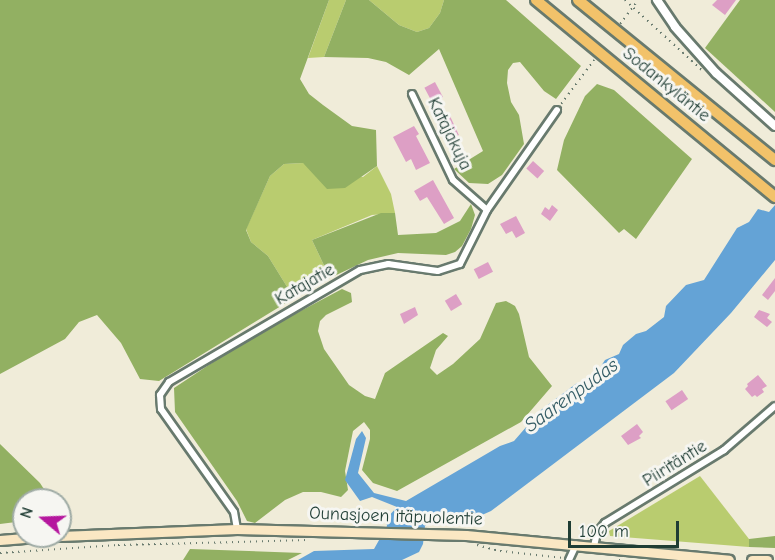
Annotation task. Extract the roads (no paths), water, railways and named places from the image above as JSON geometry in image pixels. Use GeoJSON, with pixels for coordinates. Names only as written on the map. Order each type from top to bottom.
{"type":"FeatureCollection","features":[{"type":"Feature","properties":{"kind":"highway","name":"Sodankyläntie"},"geometry":{"type":"LineString","coordinates":[[536,0],[774,196]]}},
{"type":"Feature","properties":{"kind":"highway","name":"Sodankyläntie"},"geometry":{"type":"LineString","coordinates":[[578,0],[775,160]]}},
{"type":"Feature","properties":{"kind":"main road","name":"Ounasjoen itäpuolentie"},"geometry":{"type":"LineString","coordinates":[[72,536],[237,529],[316,535],[466,535],[729,560]]}},
{"type":"Feature","properties":{"kind":"main road"},"geometry":{"type":"LineString","coordinates":[[752,560],[767,560]]}},
{"type":"Feature","properties":{"kind":"street"},"geometry":{"type":"LineString","coordinates":[[657,0],[675,27],[716,73],[775,126]]}},
{"type":"Feature","properties":{"kind":"street","name":"Katajakuja"},"geometry":{"type":"LineString","coordinates":[[412,94],[453,180],[487,210]]}},
{"type":"Feature","properties":{"kind":"street","name":"Katajatie"},"geometry":{"type":"LineString","coordinates":[[237,529],[234,512],[161,409],[160,394],[169,382],[360,270],[388,264],[438,271],[451,269],[460,264],[487,210],[557,110]]}},
{"type":"Feature","properties":{"kind":"street","name":"Piiritäntie"},"geometry":{"type":"LineString","coordinates":[[594,546],[597,533],[605,523],[724,450],[775,406]]}},
{"type":"Feature","properties":{"kind":"street"},"geometry":{"type":"LineString","coordinates":[[569,559],[576,545]]}},
{"type":"Feature","properties":{"kind":"water","name":"Saarenpudas"},"geometry":{"type":"Polygon","coordinates":[[[775,205],[775,260],[731,313],[674,373],[491,511],[473,519],[457,521],[440,517],[425,526],[423,544],[419,552],[402,560],[298,560],[314,551],[374,549],[387,526],[386,519],[397,507],[372,497],[360,501],[345,480],[356,439],[362,431],[366,438],[358,473],[374,493],[406,501],[500,446],[514,441],[541,410],[577,383],[590,383],[605,360],[619,354],[623,345],[636,334],[646,331],[664,317],[666,306],[686,285],[704,280],[737,228],[749,222],[758,209],[769,212],[775,205]]]}}]}
